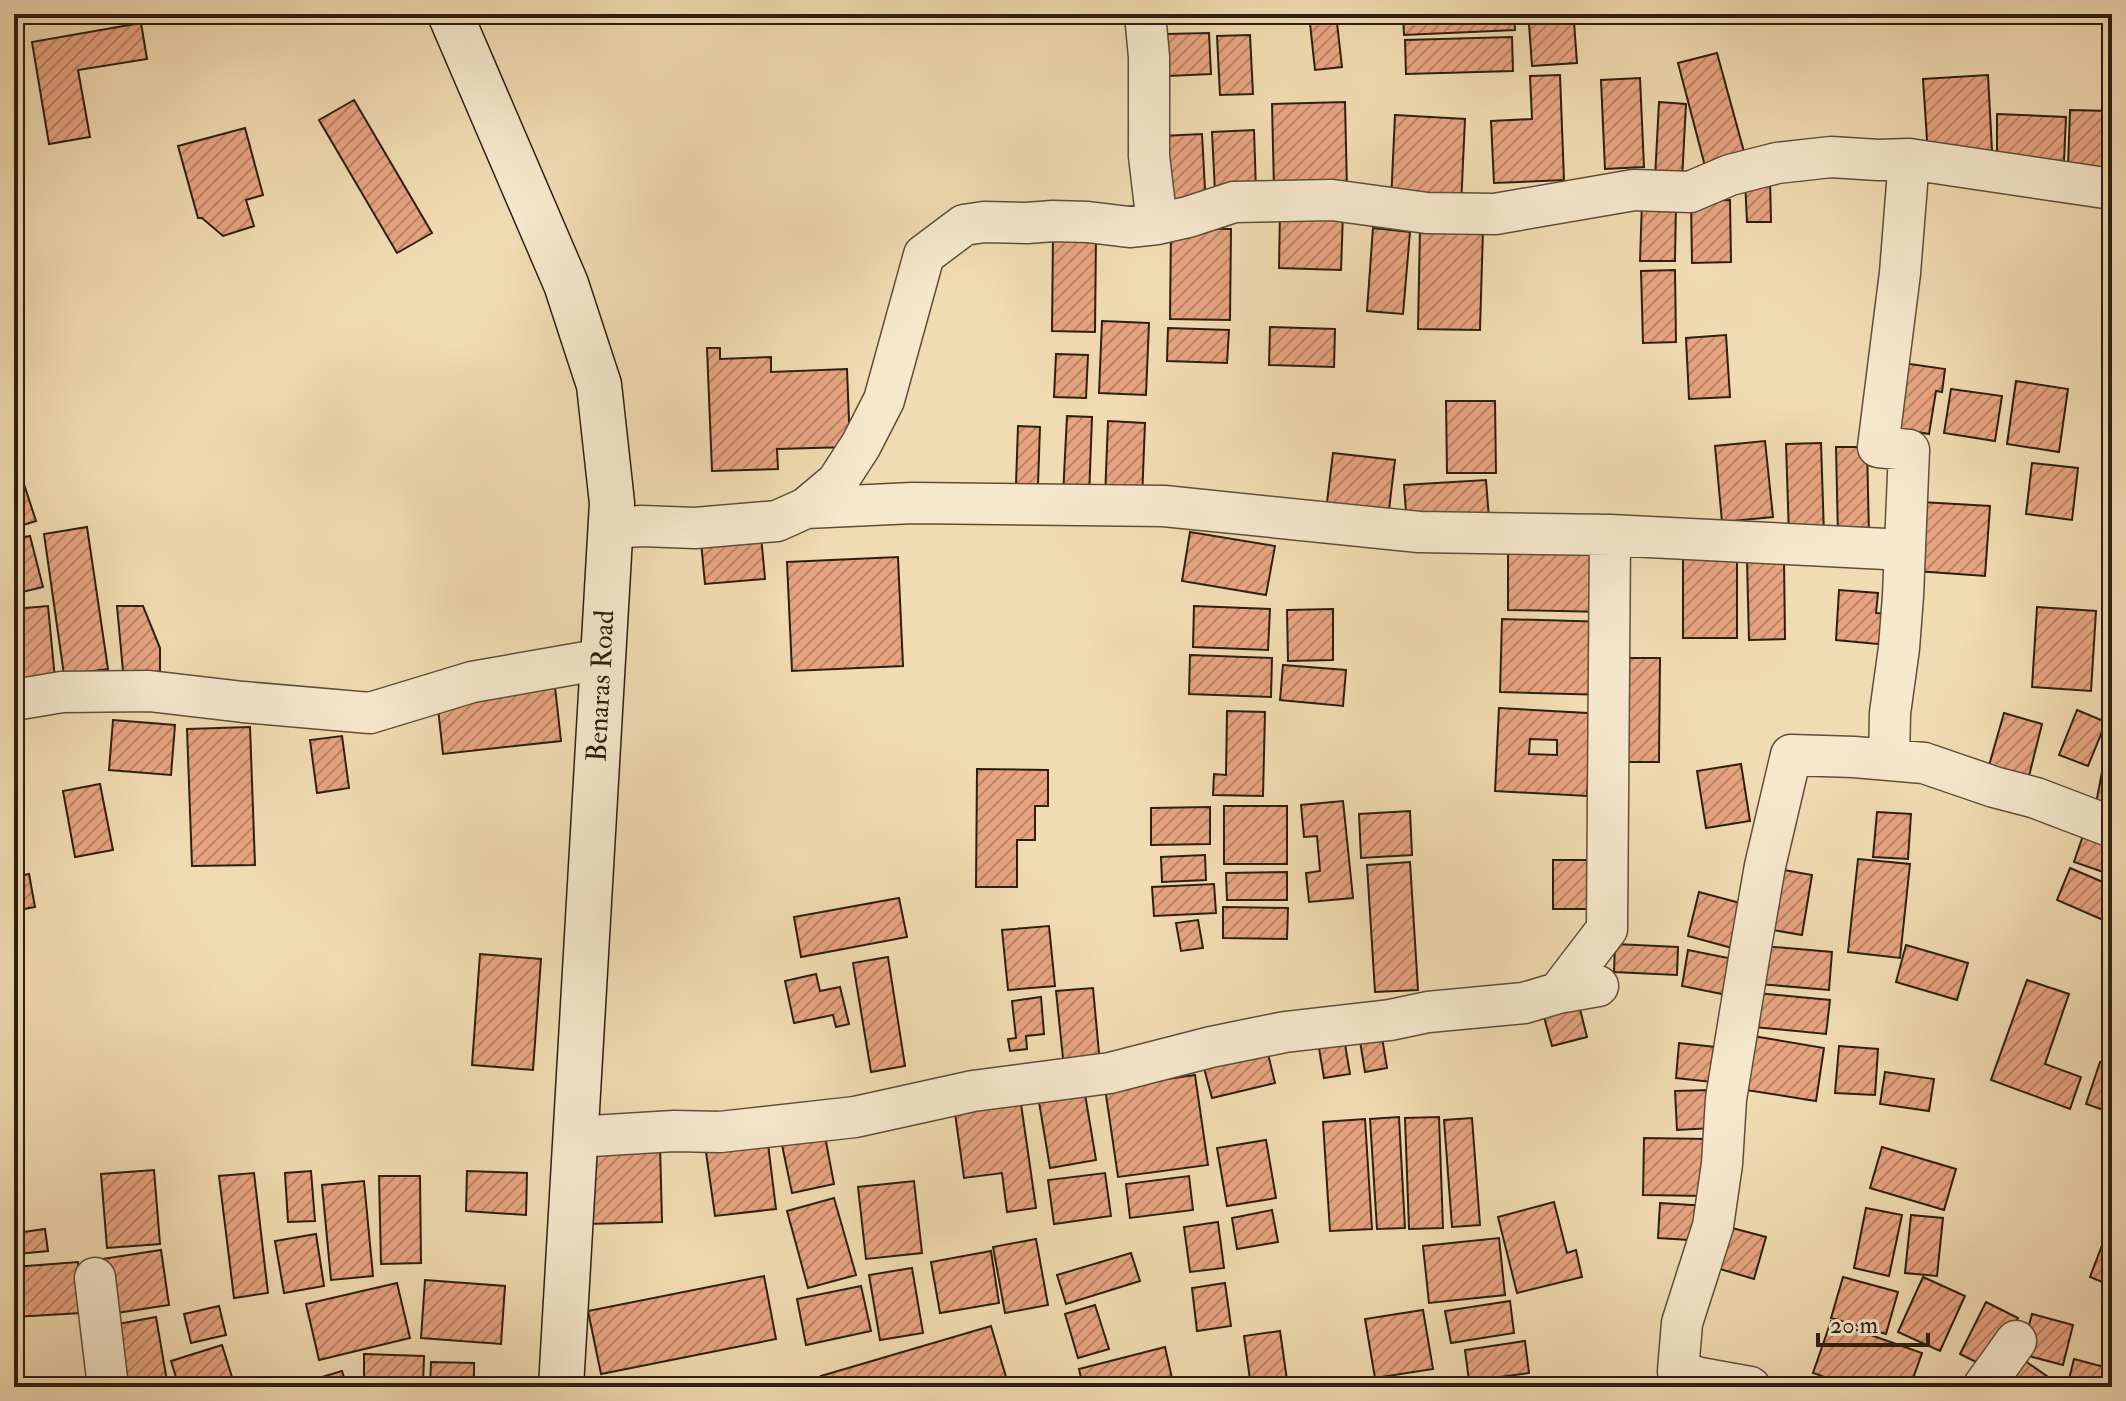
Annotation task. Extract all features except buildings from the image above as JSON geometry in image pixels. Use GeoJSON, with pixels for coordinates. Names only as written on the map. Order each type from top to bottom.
{"type":"FeatureCollection","features":[{"type":"Feature","properties":{"kind":"main road","name":"Benaras Road"},"geometry":{"type":"LineString","coordinates":[[450,14],[566,284],[599,385],[612,503],[561,1387]]}},
{"type":"Feature","properties":{"kind":"street"},"geometry":{"type":"LineString","coordinates":[[1145,14],[1149,57],[1149,156],[1157,224]]}},
{"type":"Feature","properties":{"kind":"street"},"geometry":{"type":"LineString","coordinates":[[610,528],[695,528],[777,521],[806,508],[837,482],[861,445],[884,400],[924,255],[964,225],[1053,221],[1129,227],[1188,217],[1234,202],[1332,200],[1427,213],[1495,214],[1634,190],[1690,192],[1730,175],[1777,163],[1831,157],[1909,159],[2112,189]]}},
{"type":"Feature","properties":{"kind":"street"},"geometry":{"type":"LineString","coordinates":[[1889,760],[1890,713],[1899,648],[1909,450],[1878,447],[1900,273],[1909,159]]}},
{"type":"Feature","properties":{"kind":"street"},"geometry":{"type":"LineString","coordinates":[[806,508],[913,503],[1164,506],[1419,532],[1610,535],[1905,550]]}},
{"type":"Feature","properties":{"kind":"street"},"geometry":{"type":"LineString","coordinates":[[1558,993],[1607,929],[1610,535]]}},
{"type":"Feature","properties":{"kind":"street"},"geometry":{"type":"LineString","coordinates":[[14,700],[62,692],[149,691],[370,713],[472,682],[603,659]]}},
{"type":"Feature","properties":{"kind":"street"},"geometry":{"type":"LineString","coordinates":[[1750,1387],[1678,1371],[1682,1323],[1713,1226],[1722,1164],[1726,1099],[1747,967],[1765,866],[1791,755],[1924,763],[2036,798],[2112,827]]}},
{"type":"Feature","properties":{"kind":"street"},"geometry":{"type":"LineString","coordinates":[[575,1137],[674,1131],[720,1132],[855,1117],[973,1091],[1110,1073],[1285,1032],[1390,1020],[1428,1012],[1524,1003],[1598,986]]}},
{"type":"Feature","properties":{"kind":"street"},"geometry":{"type":"LineString","coordinates":[[95,1278],[108,1387]]}},
{"type":"Feature","properties":{"kind":"street"},"geometry":{"type":"LineString","coordinates":[[1983,1387],[2016,1341]]}}]}
